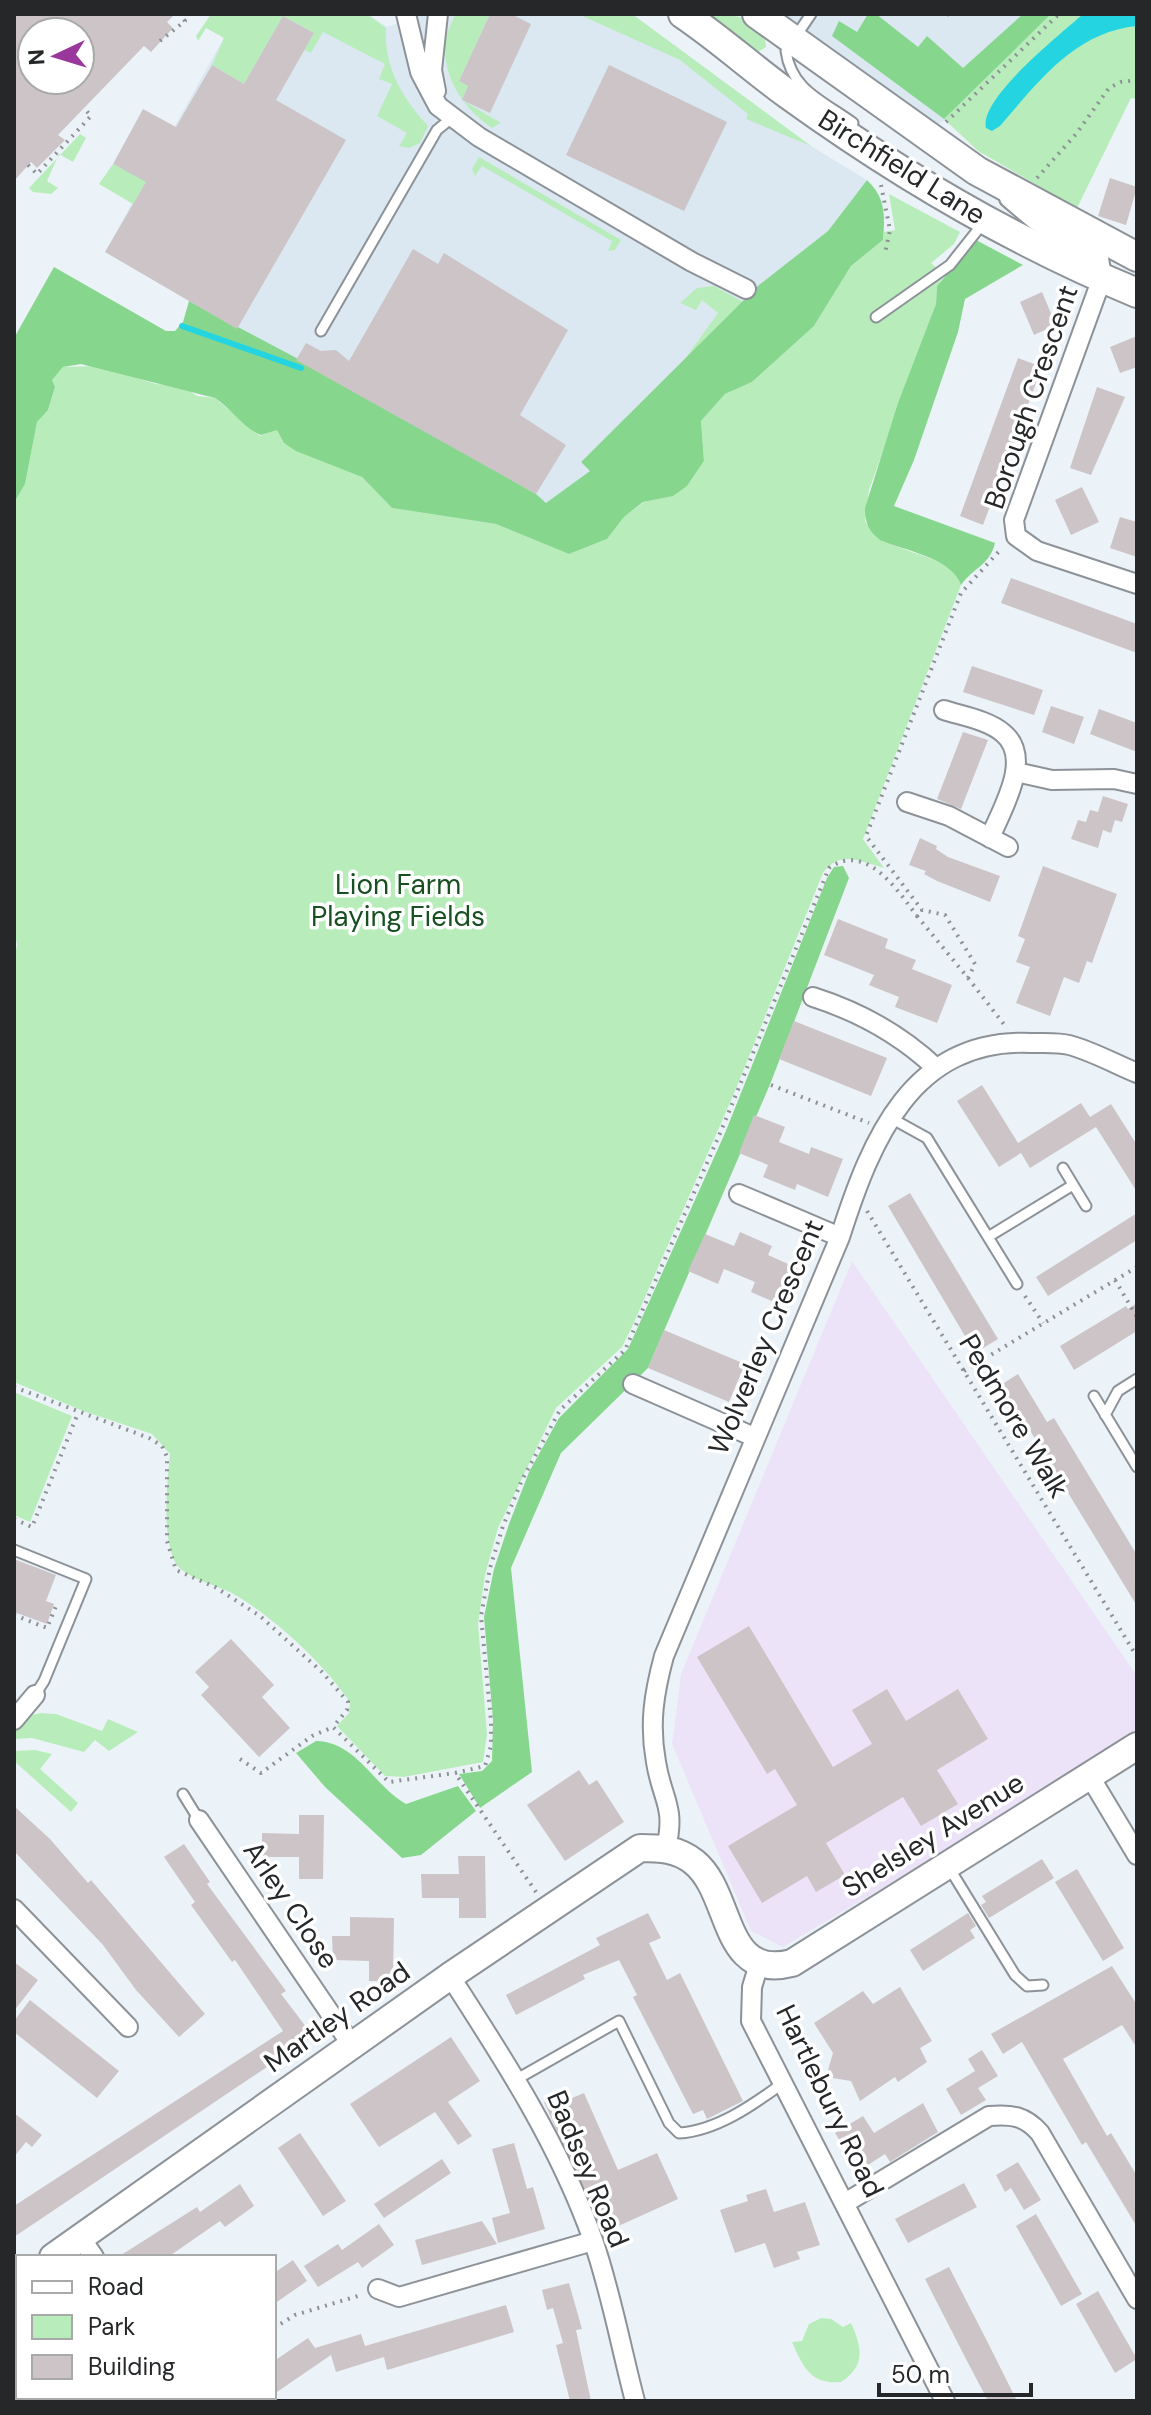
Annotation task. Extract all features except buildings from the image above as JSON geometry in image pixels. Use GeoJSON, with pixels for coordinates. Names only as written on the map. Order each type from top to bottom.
{"type":"FeatureCollection","features":[{"type":"Feature","properties":{"kind":"main road","name":"Birchfield Lane"},"geometry":{"type":"LineString","coordinates":[[683,14],[789,95],[901,170],[986,220],[1137,293]]}},
{"type":"Feature","properties":{"kind":"main road","name":"Birchfield Lane"},"geometry":{"type":"LineString","coordinates":[[757,14],[977,171],[1137,257]]}},
{"type":"Feature","properties":{"kind":"street"},"geometry":{"type":"LineString","coordinates":[[406,14],[427,89],[438,106],[479,137],[692,262],[746,289]]}},
{"type":"Feature","properties":{"kind":"street"},"geometry":{"type":"LineString","coordinates":[[438,14],[433,51],[434,86],[453,117]]}},
{"type":"Feature","properties":{"kind":"street","name":"Borough Crescent"},"geometry":{"type":"LineString","coordinates":[[977,171],[1035,220],[1099,258],[1102,278],[1014,520],[1016,536],[1037,551],[1137,584]]}},
{"type":"Feature","properties":{"kind":"street"},"geometry":{"type":"LineString","coordinates":[[944,710],[995,728],[1005,734],[1012,746],[1016,772],[984,835]]}},
{"type":"Feature","properties":{"kind":"street"},"geometry":{"type":"LineString","coordinates":[[1016,772],[1052,780],[1114,779],[1137,784]]}},
{"type":"Feature","properties":{"kind":"street"},"geometry":{"type":"LineString","coordinates":[[907,802],[949,816],[1008,847]]}},
{"type":"Feature","properties":{"kind":"street"},"geometry":{"type":"LineString","coordinates":[[813,997],[841,1006],[906,1040],[936,1068]]}},
{"type":"Feature","properties":{"kind":"street","name":"Wolverley Crescent"},"geometry":{"type":"LineString","coordinates":[[666,1848],[671,1826],[670,1802],[656,1767],[652,1700],[664,1656],[887,1123],[916,1082],[936,1068],[987,1045],[1018,1042],[1068,1045],[1137,1073]]}},
{"type":"Feature","properties":{"kind":"street"},"geometry":{"type":"LineString","coordinates":[[739,1194],[840,1237]]}},
{"type":"Feature","properties":{"kind":"street"},"geometry":{"type":"LineString","coordinates":[[633,1384],[754,1437]]}},
{"type":"Feature","properties":{"kind":"street"},"geometry":{"type":"LineString","coordinates":[[14,1720],[35,1695]]}},
{"type":"Feature","properties":{"kind":"street","name":"Shelsley Avenue"},"geometry":{"type":"LineString","coordinates":[[759,1964],[777,1967],[792,1963],[1137,1746]]}},
{"type":"Feature","properties":{"kind":"street"},"geometry":{"type":"LineString","coordinates":[[1089,1775],[1137,1855]]}},
{"type":"Feature","properties":{"kind":"street","name":"Arley Close"},"geometry":{"type":"LineString","coordinates":[[199,1820],[353,2047]]}},
{"type":"Feature","properties":{"kind":"street","name":"Martley Road"},"geometry":{"type":"LineString","coordinates":[[60,2255],[88,2247],[450,1976],[640,1848],[666,1848]]}},
{"type":"Feature","properties":{"kind":"street"},"geometry":{"type":"LineString","coordinates":[[666,1848],[696,1863],[709,1881],[742,1952],[759,1964]]}},
{"type":"Feature","properties":{"kind":"street"},"geometry":{"type":"LineString","coordinates":[[14,1909],[128,2027]]}},
{"type":"Feature","properties":{"kind":"street","name":"Hartlebury Road"},"geometry":{"type":"LineString","coordinates":[[759,1964],[752,1987],[751,2021],[945,2401]]}},
{"type":"Feature","properties":{"kind":"street","name":"Badsey Road"},"geometry":{"type":"LineString","coordinates":[[450,1976],[536,2110],[593,2241],[635,2401]]}},
{"type":"Feature","properties":{"kind":"street"},"geometry":{"type":"LineString","coordinates":[[845,2203],[989,2116],[1008,2114],[1028,2119],[1040,2133],[1137,2299]]}},
{"type":"Feature","properties":{"kind":"street"},"geometry":{"type":"LineString","coordinates":[[378,2289],[399,2297],[593,2241]]}},
{"type":"Feature","properties":{"kind":"lane"},"geometry":{"type":"LineString","coordinates":[[811,14],[786,51],[794,81],[866,132],[901,170]]}},
{"type":"Feature","properties":{"kind":"lane"},"geometry":{"type":"LineString","coordinates":[[321,331],[437,130],[453,117]]}},
{"type":"Feature","properties":{"kind":"lane"},"geometry":{"type":"LineString","coordinates":[[876,317],[950,265],[986,220]]}},
{"type":"Feature","properties":{"kind":"lane"},"geometry":{"type":"LineString","coordinates":[[887,1123],[927,1138],[1017,1284]]}},
{"type":"Feature","properties":{"kind":"lane"},"geometry":{"type":"LineString","coordinates":[[1063,1168],[1086,1206]]}},
{"type":"Feature","properties":{"kind":"lane"},"geometry":{"type":"LineString","coordinates":[[988,1237],[1073,1185]]}},
{"type":"Feature","properties":{"kind":"lane"},"geometry":{"type":"LineString","coordinates":[[1105,1415],[1118,1391],[1137,1379]]}},
{"type":"Feature","properties":{"kind":"lane"},"geometry":{"type":"LineString","coordinates":[[1094,1396],[1137,1467]]}},
{"type":"Feature","properties":{"kind":"lane"},"geometry":{"type":"LineString","coordinates":[[14,1550],[86,1579],[44,1681],[35,1695]]}},
{"type":"Feature","properties":{"kind":"lane","name":"Arley Close"},"geometry":{"type":"LineString","coordinates":[[183,1794],[199,1820]]}},
{"type":"Feature","properties":{"kind":"lane"},"geometry":{"type":"LineString","coordinates":[[947,1864],[1015,1975],[1027,1986],[1043,1985]]}},
{"type":"Feature","properties":{"kind":"lane"},"geometry":{"type":"LineString","coordinates":[[517,2079],[619,2021],[669,2123],[679,2133],[696,2132],[753,2104],[783,2083]]}},
{"type":"Feature","properties":{"kind":"path"},"geometry":{"type":"LineString","coordinates":[[160,41],[185,21],[179,14]]}},
{"type":"Feature","properties":{"kind":"path"},"geometry":{"type":"LineString","coordinates":[[948,14],[951,17],[954,14]]}},
{"type":"Feature","properties":{"kind":"path"},"geometry":{"type":"LineString","coordinates":[[944,124],[1059,14]]}},
{"type":"Feature","properties":{"kind":"path"},"geometry":{"type":"LineString","coordinates":[[1031,187],[1109,88],[1121,82],[1137,80]]}},
{"type":"Feature","properties":{"kind":"path"},"geometry":{"type":"LineString","coordinates":[[28,165],[37,174],[91,116],[84,108]]}},
{"type":"Feature","properties":{"kind":"path"},"geometry":{"type":"LineString","coordinates":[[885,253],[890,230],[881,185],[901,170]]}},
{"type":"Feature","properties":{"kind":"path"},"geometry":{"type":"LineString","coordinates":[[968,978],[975,964],[945,915],[922,910],[866,836],[961,593],[1016,536]]}},
{"type":"Feature","properties":{"kind":"path"},"geometry":{"type":"LineString","coordinates":[[333,1727],[389,1782],[485,1766],[489,1759],[491,1721],[481,1616],[490,1568],[517,1492],[560,1410],[625,1350],[721,1131],[829,868],[848,861],[883,872],[1018,1042]]}},
{"type":"Feature","properties":{"kind":"path"},"geometry":{"type":"LineString","coordinates":[[917,916],[922,910]]}},
{"type":"Feature","properties":{"kind":"path"},"geometry":{"type":"LineString","coordinates":[[771,1085],[887,1123]]}},
{"type":"Feature","properties":{"kind":"path","name":"Pedmore Walk"},"geometry":{"type":"LineString","coordinates":[[851,1204],[868,1212],[1137,1657]]}},
{"type":"Feature","properties":{"kind":"path"},"geometry":{"type":"LineString","coordinates":[[963,1372],[1137,1267]]}},
{"type":"Feature","properties":{"kind":"path"},"geometry":{"type":"LineString","coordinates":[[1115,1280],[1137,1317]]}},
{"type":"Feature","properties":{"kind":"path"},"geometry":{"type":"LineString","coordinates":[[1017,1284],[1043,1323]]}},
{"type":"Feature","properties":{"kind":"path"},"geometry":{"type":"LineString","coordinates":[[14,1387],[149,1438],[162,1446],[167,1457],[167,1541],[176,1570],[241,1602],[322,1672],[348,1702],[347,1710],[333,1727],[312,1736],[261,1773],[240,1759]]}},
{"type":"Feature","properties":{"kind":"path"},"geometry":{"type":"LineString","coordinates":[[14,1519],[32,1527],[78,1413]]}},
{"type":"Feature","properties":{"kind":"path"},"geometry":{"type":"LineString","coordinates":[[14,1615],[47,1628],[56,1606]]}},
{"type":"Feature","properties":{"kind":"path"},"geometry":{"type":"LineString","coordinates":[[455,1773],[550,1910]]}},
{"type":"Feature","properties":{"kind":"path"},"geometry":{"type":"LineString","coordinates":[[276,2327],[295,2315],[378,2289]]}},
{"type":"Feature","properties":{"kind":"shaded area"},"geometry":{"type":"Polygon","coordinates":[[[237,14],[367,14],[387,27],[423,14],[632,14],[811,146],[867,180],[828,231],[759,285],[581,462],[590,471],[546,504],[536,494],[105,252],[237,14]]]}},
{"type":"Feature","properties":{"kind":"shaded area"},"geometry":{"type":"Polygon","coordinates":[[[757,14],[1098,14],[923,135],[757,14]]]}},
{"type":"Feature","properties":{"kind":"shaded area"},"geometry":{"type":"Polygon","coordinates":[[[852,1261],[1137,1676],[1137,1737],[783,1947],[751,1931],[672,1744],[681,1674],[852,1261]]]}},
{"type":"Feature","properties":{"kind":"green space"},"geometry":{"type":"Polygon","coordinates":[[[211,14],[367,14],[386,28],[388,56],[396,81],[428,126],[420,143],[409,148],[399,146],[407,133],[377,116],[392,84],[379,79],[385,64],[323,32],[311,53],[304,50],[314,33],[283,16],[244,84],[212,65],[224,38],[206,28],[198,41],[196,36],[211,14]]]}},
{"type":"Feature","properties":{"kind":"green space"},"geometry":{"type":"Polygon","coordinates":[[[456,14],[490,14],[459,81],[468,86],[462,99],[450,78],[446,62],[445,46],[456,14]]]}},
{"type":"Feature","properties":{"kind":"green space"},"geometry":{"type":"Polygon","coordinates":[[[578,14],[632,14],[811,146],[746,119],[748,114],[680,60],[578,14]]]}},
{"type":"Feature","properties":{"kind":"green space"},"geometry":{"type":"Polygon","coordinates":[[[703,14],[733,16],[752,22],[764,36],[766,47],[756,53],[703,14]]]}},
{"type":"Feature","properties":{"kind":"green space"},"geometry":{"type":"Polygon","coordinates":[[[868,14],[876,14],[918,47],[927,36],[963,68],[1023,14],[1051,14],[944,119],[832,36],[839,21],[857,32],[868,14]]]}},
{"type":"Feature","properties":{"kind":"green space"},"geometry":{"type":"Polygon","coordinates":[[[1051,14],[1137,14],[1137,99],[1131,98],[1077,208],[978,151],[944,119],[1051,14]]]}},
{"type":"Feature","properties":{"kind":"green space"},"geometry":{"type":"Polygon","coordinates":[[[464,101],[501,123],[492,128],[464,101]]]}},
{"type":"Feature","properties":{"kind":"green space"},"geometry":{"type":"Polygon","coordinates":[[[80,134],[86,138],[73,162],[60,155],[80,134]]]}},
{"type":"Feature","properties":{"kind":"green space"},"geometry":{"type":"Polygon","coordinates":[[[479,157],[621,240],[615,250],[608,251],[612,241],[482,166],[475,176],[472,169],[479,157]]]}},
{"type":"Feature","properties":{"kind":"green space"},"geometry":{"type":"Polygon","coordinates":[[[57,158],[47,181],[58,188],[51,194],[33,192],[29,188],[57,158]]]}},
{"type":"Feature","properties":{"kind":"green space"},"geometry":{"type":"Polygon","coordinates":[[[113,164],[122,169],[125,164],[149,177],[133,204],[99,184],[113,164]]]}},
{"type":"Feature","properties":{"kind":"green space"},"geometry":{"type":"Polygon","coordinates":[[[867,180],[878,194],[883,208],[883,240],[851,266],[814,326],[752,382],[725,394],[701,421],[704,461],[687,486],[673,496],[643,502],[624,517],[607,539],[569,554],[496,524],[392,508],[362,477],[296,451],[284,443],[277,430],[261,435],[255,432],[215,398],[81,364],[63,367],[52,380],[55,387],[48,410],[37,422],[25,484],[14,503],[14,338],[54,267],[166,331],[175,331],[183,322],[189,301],[338,380],[536,494],[546,503],[590,471],[581,462],[759,285],[828,231],[867,180]]]}},
{"type":"Feature","properties":{"kind":"green space","name":"Lion Farm Playing Fields"},"geometry":{"type":"Polygon","coordinates":[[[889,194],[960,232],[954,244],[931,263],[945,275],[937,286],[936,304],[869,490],[865,521],[887,542],[944,565],[954,573],[961,585],[863,839],[884,868],[844,859],[836,861],[823,873],[735,1091],[632,1327],[622,1347],[556,1408],[498,1528],[485,1575],[478,1624],[487,1734],[483,1762],[404,1777],[385,1776],[337,1726],[349,1713],[350,1702],[313,1658],[253,1606],[178,1567],[170,1548],[167,1522],[170,1454],[152,1434],[83,1411],[14,1382],[14,957],[17,945],[14,929],[14,503],[25,484],[37,421],[48,410],[55,387],[51,381],[63,367],[97,366],[156,384],[182,386],[197,396],[215,398],[260,436],[277,429],[284,443],[362,477],[392,508],[496,524],[569,554],[607,539],[624,517],[644,502],[673,495],[687,486],[704,461],[701,421],[725,394],[752,382],[814,326],[851,266],[883,240],[884,232],[895,230],[889,194]]]}},
{"type":"Feature","properties":{"kind":"green space"},"geometry":{"type":"Polygon","coordinates":[[[976,240],[1023,265],[965,299],[958,332],[914,460],[894,506],[995,543],[985,561],[961,585],[948,568],[938,562],[880,540],[868,526],[865,508],[898,403],[936,304],[937,286],[976,240]]]}},
{"type":"Feature","properties":{"kind":"green space"},"geometry":{"type":"Polygon","coordinates":[[[714,286],[743,302],[682,363],[718,313],[702,300],[696,310],[680,303],[697,288],[714,286]]]}},
{"type":"Feature","properties":{"kind":"green space"},"geometry":{"type":"Polygon","coordinates":[[[843,866],[849,878],[771,1082],[648,1368],[561,1453],[511,1568],[532,1772],[480,1808],[459,1774],[482,1771],[492,1761],[493,1720],[484,1617],[494,1569],[529,1472],[559,1418],[628,1349],[725,1133],[827,878],[834,867],[843,866]]]}},
{"type":"Feature","properties":{"kind":"green space"},"geometry":{"type":"Polygon","coordinates":[[[14,1392],[72,1416],[30,1522],[14,1515],[14,1392]]]}},
{"type":"Feature","properties":{"kind":"green space"},"geometry":{"type":"Polygon","coordinates":[[[56,1714],[102,1731],[108,1719],[138,1732],[109,1751],[95,1740],[84,1752],[32,1738],[14,1739],[14,1731],[28,1716],[56,1714]]]}},
{"type":"Feature","properties":{"kind":"green space"},"geometry":{"type":"Polygon","coordinates":[[[316,1741],[330,1743],[354,1756],[406,1804],[458,1786],[476,1811],[421,1855],[402,1858],[325,1787],[296,1753],[316,1741]]]}},
{"type":"Feature","properties":{"kind":"green space"},"geometry":{"type":"Polygon","coordinates":[[[35,1750],[52,1754],[40,1769],[78,1803],[71,1812],[14,1761],[14,1751],[35,1750]]]}},
{"type":"Feature","properties":{"kind":"green space"},"geometry":{"type":"Polygon","coordinates":[[[821,2318],[831,2319],[843,2327],[851,2323],[858,2340],[858,2363],[841,2382],[822,2381],[815,2377],[800,2359],[792,2342],[802,2341],[809,2324],[821,2318]]]}},
{"type":"Feature","properties":{"kind":"water"},"geometry":{"type":"Polygon","coordinates":[[[1083,14],[1137,14],[1137,26],[1115,30],[1077,48],[1044,76],[1000,126],[992,131],[986,128],[987,115],[1008,84],[1083,14]]]}},
{"type":"Feature","properties":{"kind":"waterway"},"geometry":{"type":"LineString","coordinates":[[182,326],[301,368]]}}]}
